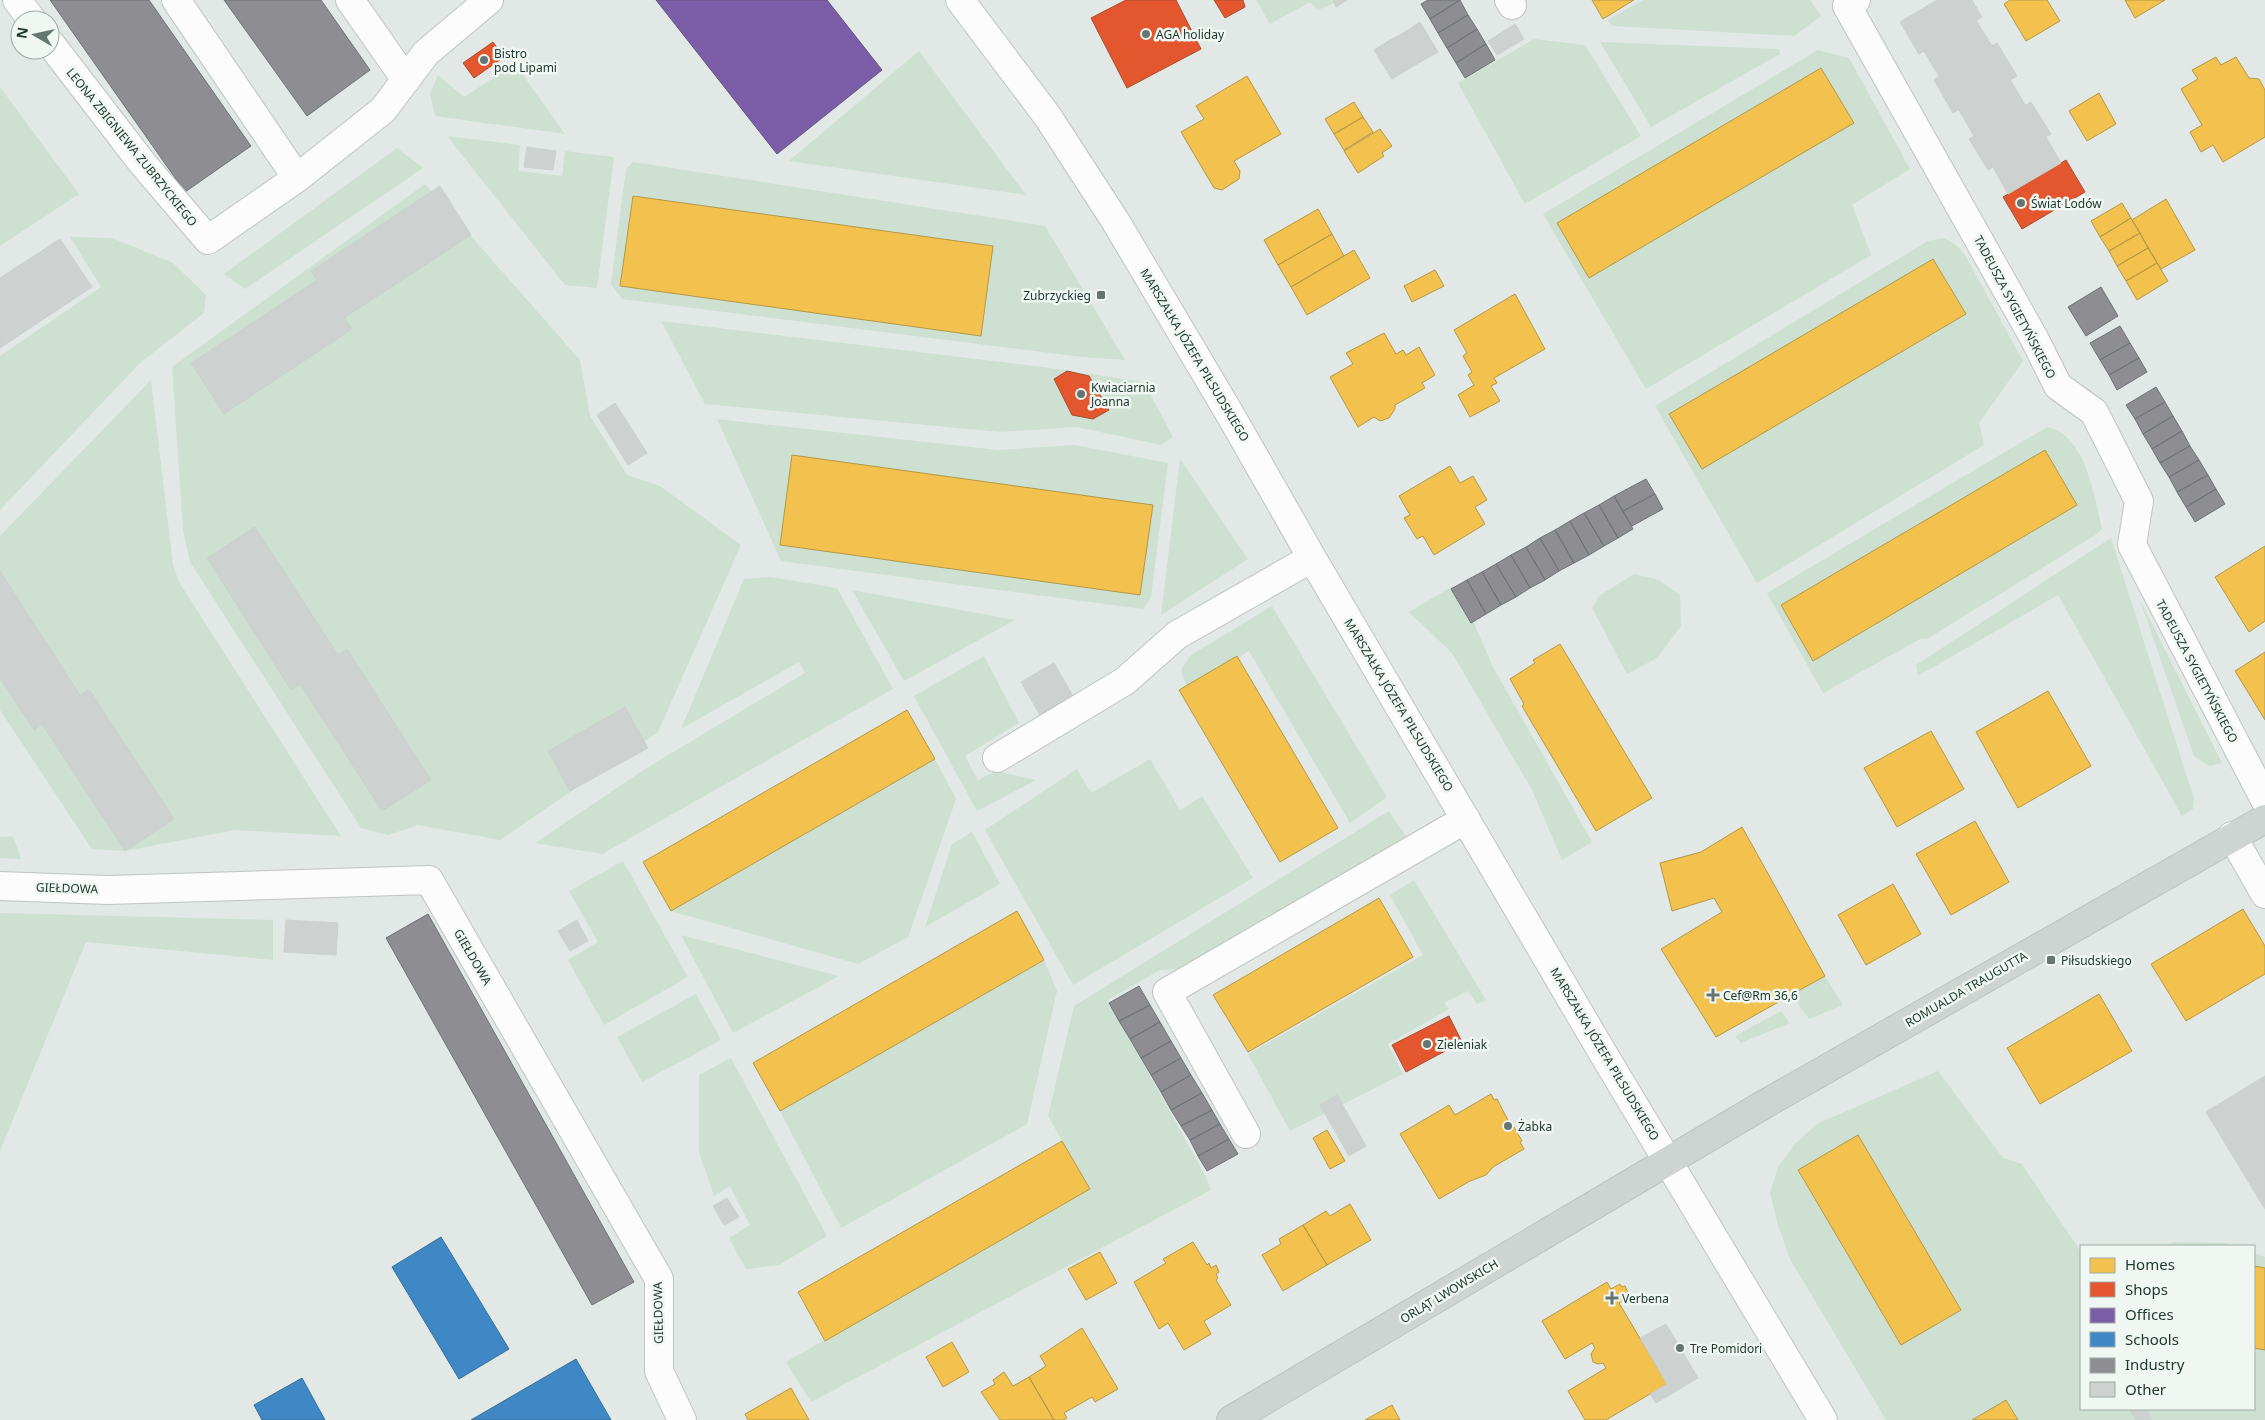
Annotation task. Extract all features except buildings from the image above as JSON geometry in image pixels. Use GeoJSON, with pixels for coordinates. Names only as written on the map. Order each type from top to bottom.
{"type":"FeatureCollection","features":[{"type":"Feature","properties":{"kind":"main road","name":"ROMUALDA TRAUGUTTA"},"geometry":{"type":"LineString","coordinates":[[1668,1161],[2232,836],[2265,819]]}},
{"type":"Feature","properties":{"kind":"main road","name":"ORLĄT LWOWSKICH"},"geometry":{"type":"LineString","coordinates":[[1231,1420],[1668,1161]]}},
{"type":"Feature","properties":{"kind":"street"},"geometry":{"type":"LineString","coordinates":[[16,0],[24,10]]}},
{"type":"Feature","properties":{"kind":"street"},"geometry":{"type":"LineString","coordinates":[[176,0],[297,178]]}},
{"type":"Feature","properties":{"kind":"street"},"geometry":{"type":"LineString","coordinates":[[350,0],[406,80]]}},
{"type":"Feature","properties":{"kind":"street","name":"LEONA ZBIGNIEWA ZUBRZYCKIEGO"},"geometry":{"type":"LineString","coordinates":[[60,57],[143,164],[208,240],[297,178],[383,110],[426,53],[489,0]]}},
{"type":"Feature","properties":{"kind":"street","name":"MARSZAŁKA JÓZEFA PIŁSUDSKIEGO"},"geometry":{"type":"LineString","coordinates":[[960,0],[1026,87],[1091,182],[1231,416],[1312,558],[1668,1161],[1823,1420]]}},
{"type":"Feature","properties":{"kind":"street","name":"TADEUSZA SYGIETYŃSKIEGO"},"geometry":{"type":"LineString","coordinates":[[1856,0],[1848,6],[2034,338],[2058,386],[2094,412],[2108,439],[2139,501],[2132,544],[2265,800]]}},
{"type":"Feature","properties":{"kind":"street"},"geometry":{"type":"LineString","coordinates":[[997,758],[1125,681],[1177,635],[1312,558]]}},
{"type":"Feature","properties":{"kind":"street"},"geometry":{"type":"LineString","coordinates":[[1246,1134],[1167,992],[1466,819]]}},
{"type":"Feature","properties":{"kind":"street"},"geometry":{"type":"LineString","coordinates":[[2232,836],[2265,894]]}},
{"type":"Feature","properties":{"kind":"street","name":"GIEŁDOWA"},"geometry":{"type":"LineString","coordinates":[[0,886],[108,890],[429,880],[659,1279],[660,1371],[682,1420]]}},
{"type":"Feature","properties":{"kind":"green space"},"geometry":{"type":"Polygon","coordinates":[[[1256,0],[1332,0],[1334,3],[1318,10],[1310,2],[1270,24],[1256,0]]]}},
{"type":"Feature","properties":{"kind":"green space"},"geometry":{"type":"Polygon","coordinates":[[[1643,0],[1810,0],[1821,16],[1794,36],[1613,26],[1607,20],[1643,0]]]}},
{"type":"Feature","properties":{"kind":"green space"},"geometry":{"type":"Polygon","coordinates":[[[1534,39],[1585,45],[1641,136],[1525,204],[1458,83],[1534,39]]]}},
{"type":"Feature","properties":{"kind":"green space"},"geometry":{"type":"Polygon","coordinates":[[[1600,42],[1779,49],[1780,54],[1651,127],[1600,42]]]}},
{"type":"Feature","properties":{"kind":"green space"},"geometry":{"type":"Polygon","coordinates":[[[1818,50],[1849,58],[1910,169],[1852,205],[1871,255],[1646,389],[1543,214],[1818,50]]]}},
{"type":"Feature","properties":{"kind":"green space"},"geometry":{"type":"Polygon","coordinates":[[[919,51],[1026,195],[789,161],[919,51]]]}},
{"type":"Feature","properties":{"kind":"green space"},"geometry":{"type":"Polygon","coordinates":[[[515,64],[565,134],[435,116],[430,94],[438,75],[464,97],[515,64]]]}},
{"type":"Feature","properties":{"kind":"green space"},"geometry":{"type":"Polygon","coordinates":[[[0,87],[79,194],[0,246],[0,87]]]}},
{"type":"Feature","properties":{"kind":"green space"},"geometry":{"type":"Polygon","coordinates":[[[447,136],[520,145],[518,171],[562,176],[565,151],[614,157],[597,288],[565,285],[447,136]]]}},
{"type":"Feature","properties":{"kind":"green space"},"geometry":{"type":"Polygon","coordinates":[[[397,148],[423,168],[245,289],[224,274],[397,148]]]}},
{"type":"Feature","properties":{"kind":"green space"},"geometry":{"type":"Polygon","coordinates":[[[633,162],[1045,226],[1125,360],[1082,357],[622,299],[611,284],[626,169],[633,162]]]}},
{"type":"Feature","properties":{"kind":"green space"},"geometry":{"type":"Polygon","coordinates":[[[425,184],[580,360],[590,416],[627,475],[660,486],[741,545],[658,732],[500,840],[418,825],[388,835],[361,828],[190,562],[183,530],[172,367],[425,184]]]}},
{"type":"Feature","properties":{"kind":"green space"},"geometry":{"type":"Polygon","coordinates":[[[70,237],[112,238],[173,263],[206,295],[204,313],[140,363],[0,510],[0,356],[101,287],[70,237]]]}},
{"type":"Feature","properties":{"kind":"green space"},"geometry":{"type":"Polygon","coordinates":[[[1944,238],[1956,245],[1965,255],[2023,361],[1979,423],[1984,445],[1757,583],[1655,406],[1928,241],[1944,238]]]}},
{"type":"Feature","properties":{"kind":"green space"},"geometry":{"type":"Polygon","coordinates":[[[661,321],[1043,367],[1144,382],[1173,437],[1161,445],[1077,427],[1000,432],[705,404],[661,321]]]}},
{"type":"Feature","properties":{"kind":"green space"},"geometry":{"type":"Polygon","coordinates":[[[151,380],[173,565],[179,582],[341,836],[235,830],[125,851],[92,849],[0,710],[0,536],[151,380]]]}},
{"type":"Feature","properties":{"kind":"green space"},"geometry":{"type":"Polygon","coordinates":[[[717,419],[998,450],[1075,445],[1168,463],[1151,597],[1143,609],[781,561],[717,419]]]}},
{"type":"Feature","properties":{"kind":"green space"},"geometry":{"type":"Polygon","coordinates":[[[2047,427],[2060,432],[2071,441],[2079,454],[2092,485],[2102,529],[2097,534],[1927,639],[1922,638],[1823,693],[1767,593],[2047,427]]]}},
{"type":"Feature","properties":{"kind":"green space"},"geometry":{"type":"Polygon","coordinates":[[[1180,459],[1248,559],[1161,615],[1180,459]]]}},
{"type":"Feature","properties":{"kind":"green space"},"geometry":{"type":"Polygon","coordinates":[[[2111,538],[2194,799],[2193,809],[2182,816],[2058,595],[1918,676],[1916,665],[2111,538]]]}},
{"type":"Feature","properties":{"kind":"green space"},"geometry":{"type":"Polygon","coordinates":[[[1634,574],[1659,580],[1680,595],[1681,626],[1657,658],[1627,674],[1592,608],[1599,596],[1634,574]]]}},
{"type":"Feature","properties":{"kind":"green space"},"geometry":{"type":"Polygon","coordinates":[[[771,577],[837,588],[893,689],[602,854],[535,843],[645,769],[805,673],[799,662],[681,729],[744,579],[771,577]]]}},
{"type":"Feature","properties":{"kind":"green space"},"geometry":{"type":"Polygon","coordinates":[[[1453,586],[1474,623],[1493,667],[1592,842],[1562,860],[1532,790],[1452,653],[1409,612],[1453,586]]]}},
{"type":"Feature","properties":{"kind":"green space"},"geometry":{"type":"Polygon","coordinates":[[[852,590],[1015,620],[904,681],[852,590]]]}},
{"type":"Feature","properties":{"kind":"green space"},"geometry":{"type":"Polygon","coordinates":[[[2140,600],[2222,763],[2210,766],[2194,756],[2140,600]]]}},
{"type":"Feature","properties":{"kind":"green space"},"geometry":{"type":"Polygon","coordinates":[[[1272,606],[1387,797],[1350,823],[1249,651],[1187,688],[1181,670],[1191,655],[1272,606]]]}},
{"type":"Feature","properties":{"kind":"green space"},"geometry":{"type":"Polygon","coordinates":[[[984,656],[1019,723],[965,756],[978,780],[996,771],[1036,780],[977,811],[914,696],[984,656]]]}},
{"type":"Feature","properties":{"kind":"green space"},"geometry":{"type":"Polygon","coordinates":[[[935,759],[956,799],[908,937],[858,964],[671,911],[935,759]]]}},
{"type":"Feature","properties":{"kind":"green space"},"geometry":{"type":"Polygon","coordinates":[[[1150,759],[1180,810],[1202,796],[1253,878],[1073,985],[985,830],[1077,769],[1091,793],[1150,759]]]}},
{"type":"Feature","properties":{"kind":"green space"},"geometry":{"type":"Polygon","coordinates":[[[1389,811],[1406,836],[1186,969],[1160,970],[1108,1000],[1206,1177],[1211,1190],[811,1402],[786,1362],[1090,1190],[1048,1116],[1074,1006],[1389,811]]]}},
{"type":"Feature","properties":{"kind":"green space"},"geometry":{"type":"Polygon","coordinates":[[[972,832],[1000,884],[925,927],[952,844],[972,832]]]}},
{"type":"Feature","properties":{"kind":"green space"},"geometry":{"type":"Polygon","coordinates":[[[13,836],[21,859],[0,858],[0,837],[13,836]]]}},
{"type":"Feature","properties":{"kind":"green space"},"geometry":{"type":"Polygon","coordinates":[[[623,861],[688,977],[604,1025],[568,960],[598,942],[569,891],[623,861]]]}},
{"type":"Feature","properties":{"kind":"green space"},"geometry":{"type":"Polygon","coordinates":[[[1414,880],[1486,1000],[1477,1004],[1468,991],[1444,1003],[1449,1009],[1388,1044],[1403,1074],[1290,1131],[1248,1054],[1423,955],[1390,895],[1414,880]]]}},
{"type":"Feature","properties":{"kind":"green space"},"geometry":{"type":"Polygon","coordinates":[[[0,913],[273,920],[273,960],[86,942],[0,1151],[0,913]]]}},
{"type":"Feature","properties":{"kind":"green space"},"geometry":{"type":"Polygon","coordinates":[[[681,935],[839,976],[733,1033],[681,935]]]}},
{"type":"Feature","properties":{"kind":"green space"},"geometry":{"type":"Polygon","coordinates":[[[1044,960],[1057,991],[1027,1124],[841,1228],[780,1111],[1044,960]]]}},
{"type":"Feature","properties":{"kind":"green space"},"geometry":{"type":"Polygon","coordinates":[[[1825,976],[1843,1005],[1809,1019],[1793,997],[1794,993],[1825,976]]]}},
{"type":"Feature","properties":{"kind":"green space"},"geometry":{"type":"Polygon","coordinates":[[[696,994],[721,1040],[642,1082],[617,1037],[696,994]]]}},
{"type":"Feature","properties":{"kind":"green space"},"geometry":{"type":"Polygon","coordinates":[[[1781,1011],[1790,1023],[1741,1043],[1735,1036],[1781,1011]]]}},
{"type":"Feature","properties":{"kind":"green space"},"geometry":{"type":"Polygon","coordinates":[[[731,1058],[827,1236],[779,1265],[746,1269],[729,1238],[750,1225],[730,1186],[714,1196],[699,1152],[699,1075],[731,1058]]]}},
{"type":"Feature","properties":{"kind":"green space"},"geometry":{"type":"Polygon","coordinates":[[[1938,1071],[2003,1158],[2022,1164],[2080,1251],[2080,1410],[2255,1410],[2255,1253],[2265,1257],[2265,1420],[1886,1420],[1790,1259],[1778,1225],[1770,1193],[1778,1167],[1795,1144],[1817,1124],[1938,1071]]]}},
{"type":"Feature","properties":{"kind":"green space"},"geometry":{"type":"Polygon","coordinates":[[[2174,1242],[2225,1243],[2232,1245],[2167,1245],[2174,1242]]]}},
{"type":"Feature","properties":{"kind":"place","name":"AGA holiday"},"geometry":{"type":"Point","coordinates":[1146,34]}},
{"type":"Feature","properties":{"kind":"place","name":"Bistro pod Lipami"},"geometry":{"type":"Point","coordinates":[484,60]}},
{"type":"Feature","properties":{"kind":"place","name":"Świat Lodów"},"geometry":{"type":"Point","coordinates":[2021,203]}},
{"type":"Feature","properties":{"kind":"place","name":"Zubrzyckieg"},"geometry":{"type":"Point","coordinates":[1101,295]}},
{"type":"Feature","properties":{"kind":"place","name":"Kwiaciarnia Joanna"},"geometry":{"type":"Point","coordinates":[1081,394]}},
{"type":"Feature","properties":{"kind":"place","name":"Piłsudskiego"},"geometry":{"type":"Point","coordinates":[2051,960]}},
{"type":"Feature","properties":{"kind":"place","name":"Cef@Rm 36,6"},"geometry":{"type":"Point","coordinates":[1713,995]}},
{"type":"Feature","properties":{"kind":"place","name":"Zieleniak"},"geometry":{"type":"Point","coordinates":[1427,1044]}},
{"type":"Feature","properties":{"kind":"place","name":"Żabka"},"geometry":{"type":"Point","coordinates":[1508,1126]}},
{"type":"Feature","properties":{"kind":"place","name":"Verbena"},"geometry":{"type":"Point","coordinates":[1612,1298]}},
{"type":"Feature","properties":{"kind":"place","name":"Tre Pomidori"},"geometry":{"type":"Point","coordinates":[1680,1348]}}]}
